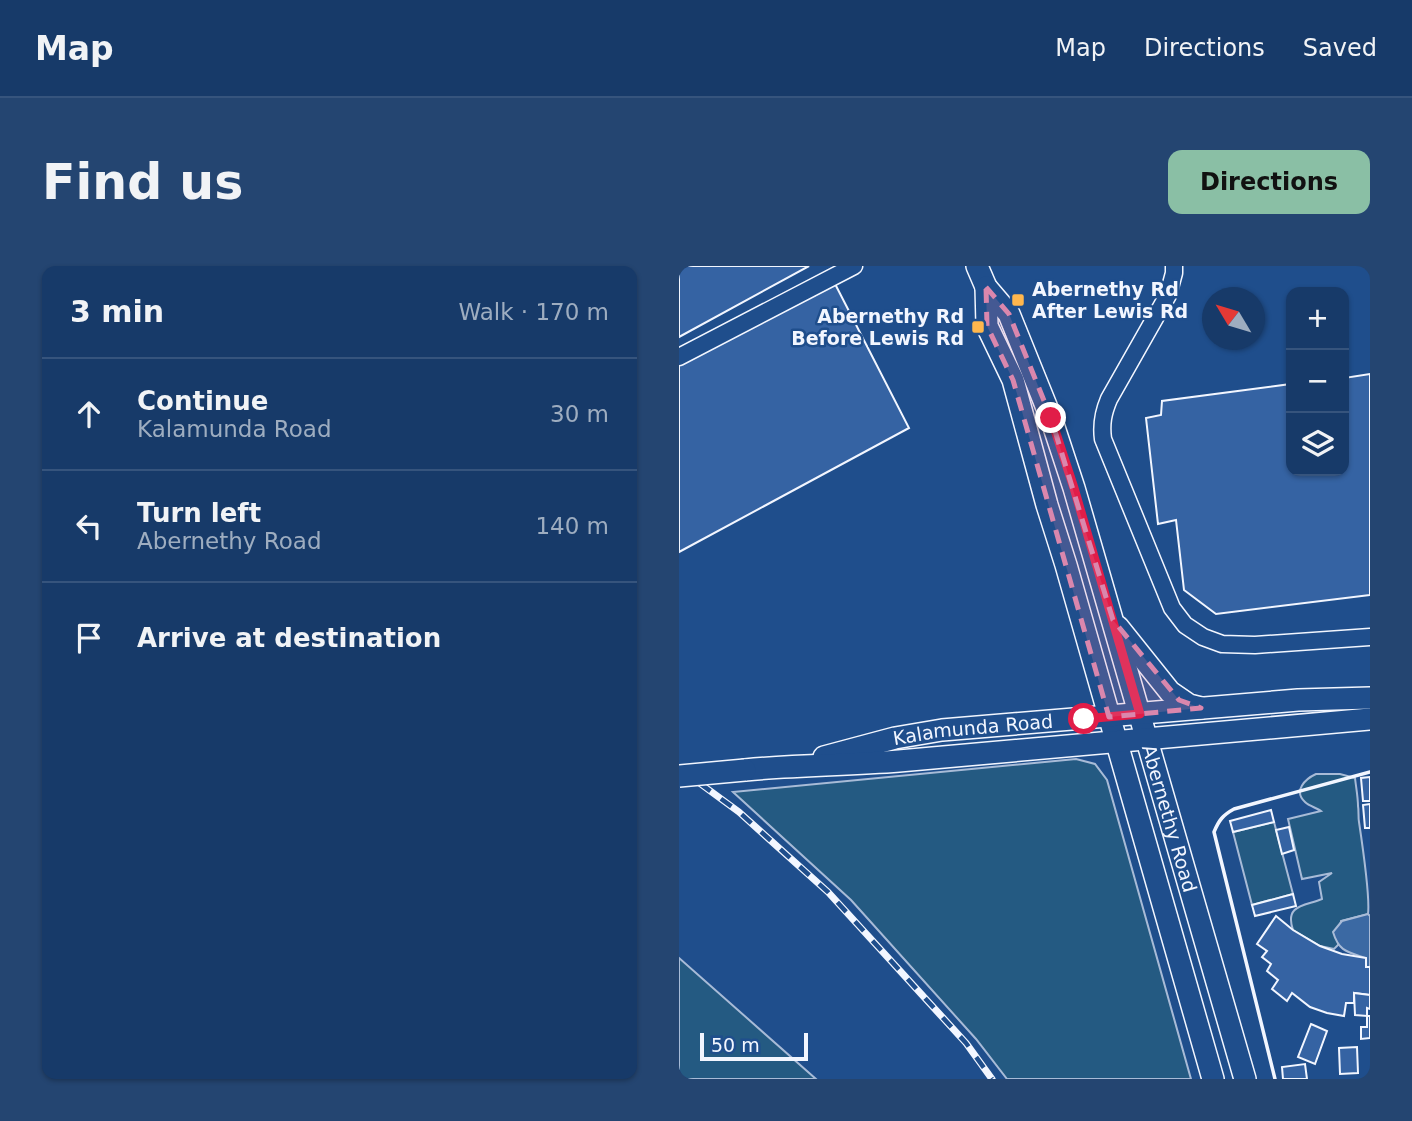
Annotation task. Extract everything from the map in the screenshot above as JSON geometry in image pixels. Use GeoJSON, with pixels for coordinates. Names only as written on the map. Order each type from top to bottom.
{"type":"FeatureCollection","features":[{"type":"Feature","properties":{"kind":"main road","name":"Abernethy Road"},"geometry":{"type":"LineString","coordinates":[[977,266],[986,287],[1009,314],[1051,418],[1113,620],[1245,1079]]}},
{"type":"Feature","properties":{"kind":"main road","name":"Abernethy Road"},"geometry":{"type":"LineString","coordinates":[[986,287],[988,326],[1013,380],[1213,1079]]}},
{"type":"Feature","properties":{"kind":"main road"},"geometry":{"type":"LineString","coordinates":[[1113,620],[1170,692],[1189,705],[1201,708]]}},
{"type":"Feature","properties":{"kind":"main road","name":"Kalamunda Road"},"geometry":{"type":"LineString","coordinates":[[788,766],[895,738],[942,730],[1298,700],[1370,698]]}},
{"type":"Feature","properties":{"kind":"main road","name":"Kalamunda Road"},"geometry":{"type":"LineString","coordinates":[[679,776],[1067,747],[1370,719]]}},
{"type":"Feature","properties":{"kind":"street"},"geometry":{"type":"LineString","coordinates":[[679,357],[854,266]]}},
{"type":"Feature","properties":{"kind":"street"},"geometry":{"type":"LineString","coordinates":[[1179,268],[1168,295],[1109,399],[1101,425],[1103,439],[1172,608],[1185,625],[1202,637],[1222,645],[1370,637]]}},
{"type":"Feature","properties":{"kind":"highlighted area"},"geometry":{"type":"Polygon","coordinates":[[[986,287],[1009,314],[1051,418],[1113,620],[1179,700],[1201,708],[1109,717],[1013,380],[987,326],[986,287]]]}},
{"type":"Feature","properties":{"kind":"shaded area"},"geometry":{"type":"Polygon","coordinates":[[[1076,759],[1095,764],[1107,780],[1191,1079],[1007,1079],[976,1039],[851,900],[733,792],[1076,759]]]}},
{"type":"Feature","properties":{"kind":"shaded area"},"geometry":{"type":"Polygon","coordinates":[[[1316,774],[1340,774],[1355,778],[1367,883],[1368,914],[1341,921],[1338,945],[1334,949],[1320,946],[1293,930],[1291,921],[1291,915],[1298,907],[1322,899],[1319,882],[1332,873],[1302,879],[1288,819],[1321,811],[1307,803],[1300,794],[1305,782],[1316,774]]]}},
{"type":"Feature","properties":{"kind":"shaded area"},"geometry":{"type":"Polygon","coordinates":[[[1274,822],[1293,894],[1252,905],[1233,832],[1274,822]]]}},
{"type":"Feature","properties":{"kind":"shaded area"},"geometry":{"type":"Polygon","coordinates":[[[1368,914],[1370,967],[1366,967],[1366,958],[1341,947],[1333,932],[1342,921],[1368,914]]]}},
{"type":"Feature","properties":{"kind":"shaded area"},"geometry":{"type":"Polygon","coordinates":[[[679,958],[816,1079],[679,1079],[679,958]]]}},
{"type":"Feature","properties":{"kind":"building"},"geometry":{"type":"Polygon","coordinates":[[[679,266],[809,266],[679,337],[679,266]]]}},
{"type":"Feature","properties":{"kind":"building"},"geometry":{"type":"Polygon","coordinates":[[[832,278],[909,428],[679,552],[679,362],[832,278]]]}},
{"type":"Feature","properties":{"kind":"building"},"geometry":{"type":"Polygon","coordinates":[[[1370,374],[1370,595],[1216,614],[1184,590],[1176,520],[1158,524],[1146,418],[1161,415],[1162,401],[1286,385],[1286,476],[1349,476],[1349,377],[1370,374]]]}},
{"type":"Feature","properties":{"kind":"building"},"geometry":{"type":"Polygon","coordinates":[[[1370,777],[1370,801],[1363,801],[1361,778],[1370,777]]]}},
{"type":"Feature","properties":{"kind":"building"},"geometry":{"type":"Polygon","coordinates":[[[1370,804],[1370,828],[1365,828],[1363,805],[1370,804]]]}},
{"type":"Feature","properties":{"kind":"building"},"geometry":{"type":"Polygon","coordinates":[[[1271,810],[1274,822],[1233,832],[1230,821],[1271,810]]]}},
{"type":"Feature","properties":{"kind":"building"},"geometry":{"type":"Polygon","coordinates":[[[1289,827],[1294,850],[1282,854],[1276,830],[1289,827]]]}},
{"type":"Feature","properties":{"kind":"building"},"geometry":{"type":"Polygon","coordinates":[[[1293,894],[1296,906],[1255,916],[1252,905],[1293,894]]]}},
{"type":"Feature","properties":{"kind":"building"},"geometry":{"type":"Polygon","coordinates":[[[1276,916],[1320,946],[1342,954],[1366,958],[1366,967],[1370,967],[1370,995],[1354,993],[1354,1003],[1346,1003],[1344,1016],[1310,1007],[1292,993],[1287,1001],[1272,989],[1278,980],[1267,971],[1271,964],[1262,957],[1267,951],[1257,944],[1276,916]]]}},
{"type":"Feature","properties":{"kind":"building"},"geometry":{"type":"Polygon","coordinates":[[[1354,993],[1370,995],[1367,1016],[1355,1015],[1354,993]]]}},
{"type":"Feature","properties":{"kind":"building"},"geometry":{"type":"Polygon","coordinates":[[[1367,1016],[1370,1016],[1370,1038],[1361,1039],[1361,1027],[1367,1027],[1367,1016]]]}},
{"type":"Feature","properties":{"kind":"building"},"geometry":{"type":"Polygon","coordinates":[[[1311,1024],[1327,1031],[1315,1064],[1298,1057],[1311,1024]]]}},
{"type":"Feature","properties":{"kind":"building"},"geometry":{"type":"Polygon","coordinates":[[[1357,1047],[1358,1073],[1340,1074],[1339,1048],[1357,1047]]]}},
{"type":"Feature","properties":{"kind":"building"},"geometry":{"type":"Polygon","coordinates":[[[1305,1064],[1307,1079],[1283,1079],[1282,1067],[1305,1064]]]}},
{"type":"Feature","properties":{"kind":"railway"},"geometry":{"type":"LineString","coordinates":[[679,768],[739,812],[828,892],[966,1043],[992,1079]]}},
{"type":"Feature","properties":{"kind":"wall"},"geometry":{"type":"LineString","coordinates":[[1275,1079],[1214,832],[1222,818],[1234,809],[1370,772]]}},
{"type":"Feature","properties":{"kind":"place","name":"Abernethy Rd After Lewis Rd"},"geometry":{"type":"Point","coordinates":[1018,300]}},
{"type":"Feature","properties":{"kind":"place","name":"Abernethy Rd Before Lewis Rd"},"geometry":{"type":"Point","coordinates":[978,327]}},
{"type":"Feature","properties":{"kind":"route"},"geometry":{"type":"LineString","coordinates":[[1051,418],[1140,714],[1084,719]]}}]}
